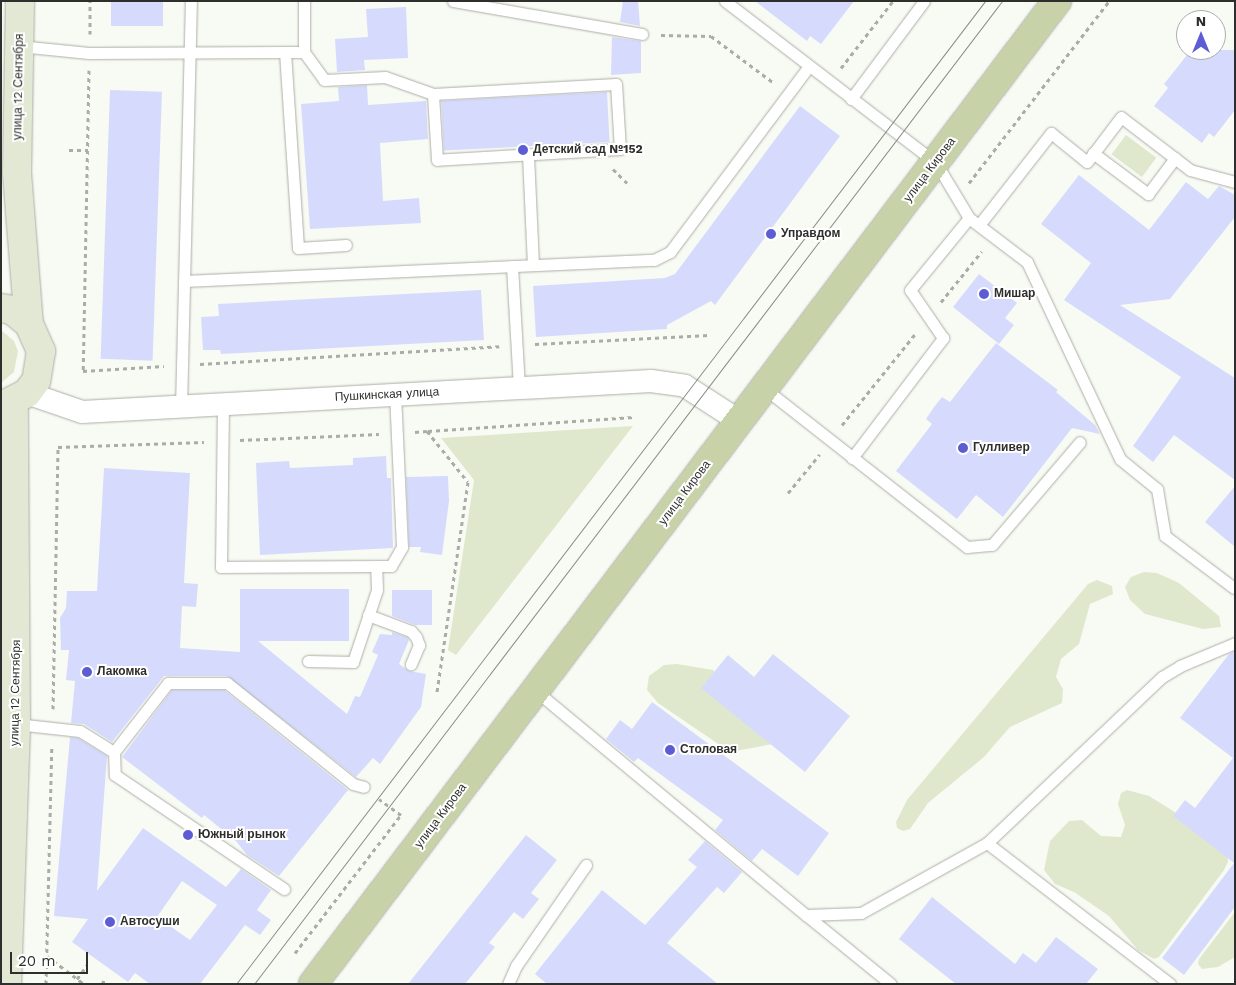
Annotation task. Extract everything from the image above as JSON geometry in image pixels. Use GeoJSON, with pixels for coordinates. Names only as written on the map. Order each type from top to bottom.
{"type":"FeatureCollection","features":[{"type":"Feature","properties":{"kind":"main road","name":"улица 12 Сентября"},"geometry":{"type":"LineString","coordinates":[[1,221],[12,157],[20,1]]}},
{"type":"Feature","properties":{"kind":"main road","name":"улица Кирова"},"geometry":{"type":"LineString","coordinates":[[313,984],[1057,1]]}},
{"type":"Feature","properties":{"kind":"main road","name":"улица 12 Сентября"},"geometry":{"type":"LineString","coordinates":[[12,157],[29,324]]}},
{"type":"Feature","properties":{"kind":"main road"},"geometry":{"type":"LineString","coordinates":[[1,308],[12,310],[29,324],[41,351],[41,367],[14,401]]}},
{"type":"Feature","properties":{"kind":"main road","name":"улица 12 Сентября"},"geometry":{"type":"LineString","coordinates":[[8,984],[16,724],[14,401]]}},
{"type":"Feature","properties":{"kind":"street","name":"Пушкинская улица"},"geometry":{"type":"LineString","coordinates":[[14,401],[82,412],[651,382],[685,386],[739,422]]}},
{"type":"Feature","properties":{"kind":"lane"},"geometry":{"type":"LineString","coordinates":[[181,407],[191,1]]}},
{"type":"Feature","properties":{"kind":"lane"},"geometry":{"type":"LineString","coordinates":[[304,1],[304,52],[324,80],[386,77],[433,94],[616,84],[620,149],[437,160],[433,94]]}},
{"type":"Feature","properties":{"kind":"lane"},"geometry":{"type":"LineString","coordinates":[[453,1],[484,4],[642,34]]}},
{"type":"Feature","properties":{"kind":"lane"},"geometry":{"type":"LineString","coordinates":[[725,1],[936,163],[969,218],[1027,262],[1120,459],[1157,489],[1165,536],[1234,588]]}},
{"type":"Feature","properties":{"kind":"lane"},"geometry":{"type":"LineString","coordinates":[[851,98],[924,1]]}},
{"type":"Feature","properties":{"kind":"lane"},"geometry":{"type":"LineString","coordinates":[[19,46],[89,53],[190,55],[304,52]]}},
{"type":"Feature","properties":{"kind":"lane"},"geometry":{"type":"LineString","coordinates":[[285,52],[298,248],[346,245]]}},
{"type":"Feature","properties":{"kind":"lane"},"geometry":{"type":"LineString","coordinates":[[184,282],[654,260],[670,252],[809,66]]}},
{"type":"Feature","properties":{"kind":"lane"},"geometry":{"type":"LineString","coordinates":[[979,225],[1051,133],[1087,162],[1121,117],[1190,170],[1235,182]]}},
{"type":"Feature","properties":{"kind":"lane"},"geometry":{"type":"LineString","coordinates":[[1093,153],[1148,194],[1175,158]]}},
{"type":"Feature","properties":{"kind":"lane"},"geometry":{"type":"LineString","coordinates":[[528,155],[533,265]]}},
{"type":"Feature","properties":{"kind":"lane"},"geometry":{"type":"LineString","coordinates":[[852,458],[943,338],[910,290],[969,218]]}},
{"type":"Feature","properties":{"kind":"lane"},"geometry":{"type":"LineString","coordinates":[[512,266],[519,388]]}},
{"type":"Feature","properties":{"kind":"lane"},"geometry":{"type":"LineString","coordinates":[[764,388],[967,548],[992,545],[1080,442]]}},
{"type":"Feature","properties":{"kind":"lane"},"geometry":{"type":"LineString","coordinates":[[222,404],[221,568],[391,566],[402,547],[395,395]]}},
{"type":"Feature","properties":{"kind":"lane"},"geometry":{"type":"LineString","coordinates":[[308,661],[353,662],[377,590],[376,566]]}},
{"type":"Feature","properties":{"kind":"lane"},"geometry":{"type":"LineString","coordinates":[[368,615],[411,631],[416,637],[418,645],[411,664]]}},
{"type":"Feature","properties":{"kind":"lane"},"geometry":{"type":"LineString","coordinates":[[806,915],[861,913],[987,844],[1162,677],[1180,666],[1235,643]]}},
{"type":"Feature","properties":{"kind":"lane"},"geometry":{"type":"LineString","coordinates":[[284,889],[115,775],[114,752],[168,683],[227,683],[353,784],[364,787]]}},
{"type":"Feature","properties":{"kind":"lane"},"geometry":{"type":"LineString","coordinates":[[536,691],[891,984]]}},
{"type":"Feature","properties":{"kind":"lane"},"geometry":{"type":"LineString","coordinates":[[16,724],[80,731],[114,752]]}},
{"type":"Feature","properties":{"kind":"lane"},"geometry":{"type":"LineString","coordinates":[[987,844],[1170,984]]}},
{"type":"Feature","properties":{"kind":"lane"},"geometry":{"type":"LineString","coordinates":[[508,984],[516,966],[586,865]]}},
{"type":"Feature","properties":{"kind":"path"},"geometry":{"type":"LineString","coordinates":[[90,1],[83,371],[709,334]]}},
{"type":"Feature","properties":{"kind":"path"},"geometry":{"type":"LineString","coordinates":[[838,70],[893,1]]}},
{"type":"Feature","properties":{"kind":"path"},"geometry":{"type":"LineString","coordinates":[[957,198],[1109,1]]}},
{"type":"Feature","properties":{"kind":"path"},"geometry":{"type":"LineString","coordinates":[[642,34],[711,36],[788,94]]}},
{"type":"Feature","properties":{"kind":"path"},"geometry":{"type":"LineString","coordinates":[[70,150],[88,150]]}},
{"type":"Feature","properties":{"kind":"path"},"geometry":{"type":"LineString","coordinates":[[788,493],[994,237]]}},
{"type":"Feature","properties":{"kind":"path"},"geometry":{"type":"LineString","coordinates":[[58,447],[427,432],[634,417]]}},
{"type":"Feature","properties":{"kind":"path"},"geometry":{"type":"LineString","coordinates":[[427,432],[468,482],[436,692]]}},
{"type":"Feature","properties":{"kind":"path"},"geometry":{"type":"LineString","coordinates":[[295,953],[401,815],[364,787]]}},
{"type":"Feature","properties":{"kind":"path"},"geometry":{"type":"LineString","coordinates":[[46,956],[84,984]]}},
{"type":"Feature","properties":{"kind":"path"},"geometry":{"type":"LineString","coordinates":[[77,979],[87,965]]}},
{"type":"Feature","properties":{"kind":"path"},"geometry":{"type":"LineString","coordinates":[[102,984],[106,977]]}},
{"type":"Feature","properties":{"kind":"green space"},"geometry":{"type":"Polygon","coordinates":[[[1126,135],[1156,158],[1142,177],[1112,154],[1126,135]]]}},
{"type":"Feature","properties":{"kind":"green space"},"geometry":{"type":"Polygon","coordinates":[[[1,330],[14,341],[18,351],[14,372],[1,383],[1,330]]]}},
{"type":"Feature","properties":{"kind":"green space"},"geometry":{"type":"Polygon","coordinates":[[[633,426],[456,655],[448,650],[474,480],[441,438],[633,426]]]}},
{"type":"Feature","properties":{"kind":"green space"},"geometry":{"type":"Polygon","coordinates":[[[1144,572],[1157,573],[1179,583],[1219,616],[1221,627],[1203,629],[1145,614],[1130,600],[1125,587],[1131,577],[1144,572]]]}},
{"type":"Feature","properties":{"kind":"green space"},"geometry":{"type":"Polygon","coordinates":[[[1097,580],[1112,586],[1113,594],[1090,604],[1079,644],[1061,659],[1056,677],[1063,689],[1062,703],[1010,727],[984,757],[928,803],[910,829],[903,831],[897,828],[896,822],[907,800],[1088,584],[1097,580]]]}},
{"type":"Feature","properties":{"kind":"green space"},"geometry":{"type":"Polygon","coordinates":[[[677,664],[713,670],[773,744],[730,752],[658,703],[647,690],[649,676],[664,665],[677,664]]]}},
{"type":"Feature","properties":{"kind":"green space"},"geometry":{"type":"Polygon","coordinates":[[[1127,790],[1149,796],[1194,824],[1227,850],[1228,862],[1224,870],[1159,957],[1154,959],[1138,950],[1109,916],[1074,892],[1055,884],[1044,870],[1050,841],[1069,821],[1082,820],[1101,836],[1121,837],[1125,825],[1118,804],[1121,793],[1127,790]]]}},
{"type":"Feature","properties":{"kind":"green space"},"geometry":{"type":"Polygon","coordinates":[[[1235,912],[1235,957],[1218,967],[1202,969],[1198,964],[1199,959],[1235,912]]]}},
{"type":"Feature","properties":{"kind":"building"},"geometry":{"type":"Polygon","coordinates":[[[111,1],[163,1],[163,26],[111,26],[111,1]]]}},
{"type":"Feature","properties":{"kind":"building"},"geometry":{"type":"Polygon","coordinates":[[[623,1],[638,1],[640,26],[620,22],[623,1]]]}},
{"type":"Feature","properties":{"kind":"building"},"geometry":{"type":"Polygon","coordinates":[[[755,1],[854,1],[821,44],[810,36],[807,41],[755,1]]]}},
{"type":"Feature","properties":{"kind":"building"},"geometry":{"type":"Polygon","coordinates":[[[406,7],[408,58],[364,60],[365,70],[337,72],[335,39],[368,37],[366,9],[406,7]]]}},
{"type":"Feature","properties":{"kind":"building"},"geometry":{"type":"Polygon","coordinates":[[[612,37],[641,41],[641,73],[611,75],[612,37]]]}},
{"type":"Feature","properties":{"kind":"building"},"geometry":{"type":"Polygon","coordinates":[[[1226,50],[1235,50],[1235,110],[1214,137],[1209,133],[1202,143],[1154,106],[1168,88],[1164,84],[1183,60],[1226,60],[1226,50]]]}},
{"type":"Feature","properties":{"kind":"building"},"geometry":{"type":"Polygon","coordinates":[[[367,85],[368,105],[426,101],[428,139],[380,143],[383,201],[419,198],[421,223],[310,229],[301,104],[339,101],[338,87],[367,85]]]}},
{"type":"Feature","properties":{"kind":"building"},"geometry":{"type":"Polygon","coordinates":[[[110,90],[162,92],[153,361],[101,359],[110,90]]]}},
{"type":"Feature","properties":{"kind":"building"},"geometry":{"type":"Polygon","coordinates":[[[607,92],[610,142],[444,151],[441,101],[607,92]]]}},
{"type":"Feature","properties":{"kind":"building"},"geometry":{"type":"Polygon","coordinates":[[[800,106],[840,136],[715,305],[711,301],[667,325],[667,329],[536,337],[533,286],[665,278],[675,274],[800,106]]]}},
{"type":"Feature","properties":{"kind":"building"},"geometry":{"type":"Polygon","coordinates":[[[1079,175],[1149,230],[1186,182],[1208,199],[1219,186],[1235,195],[1235,217],[1170,299],[1120,305],[1235,378],[1235,480],[1174,435],[1153,462],[1133,446],[1181,377],[1064,300],[1091,263],[1041,224],[1079,175]]]}},
{"type":"Feature","properties":{"kind":"building","name":"Мишар"},"geometry":{"type":"Polygon","coordinates":[[[979,274],[1017,303],[1005,318],[1014,325],[999,344],[953,307],[979,274]]]}},
{"type":"Feature","properties":{"kind":"building"},"geometry":{"type":"Polygon","coordinates":[[[481,290],[484,340],[221,354],[220,350],[203,350],[201,317],[219,316],[218,304],[481,290]]]}},
{"type":"Feature","properties":{"kind":"building","name":"Гулливер"},"geometry":{"type":"Polygon","coordinates":[[[996,343],[1058,390],[1056,392],[1095,425],[1100,434],[1072,428],[1003,517],[976,495],[957,519],[896,471],[932,424],[926,419],[934,407],[942,397],[950,402],[996,343]]]}},
{"type":"Feature","properties":{"kind":"building"},"geometry":{"type":"Polygon","coordinates":[[[386,456],[387,478],[391,478],[393,548],[260,555],[256,463],[289,461],[290,468],[353,465],[353,458],[386,456]]]}},
{"type":"Feature","properties":{"kind":"building"},"geometry":{"type":"Polygon","coordinates":[[[104,468],[190,473],[184,583],[198,584],[196,607],[182,606],[180,648],[240,652],[240,589],[349,589],[349,641],[258,641],[347,714],[355,696],[360,697],[378,655],[372,652],[380,634],[392,635],[392,632],[407,637],[409,640],[399,664],[409,671],[426,674],[421,707],[380,764],[373,758],[356,777],[227,676],[164,676],[112,742],[84,724],[71,723],[75,681],[66,680],[69,650],[61,650],[60,618],[66,608],[67,591],[97,591],[104,468]]]}},
{"type":"Feature","properties":{"kind":"building"},"geometry":{"type":"Polygon","coordinates":[[[448,476],[449,501],[442,555],[420,552],[421,547],[409,547],[406,477],[448,476]]]}},
{"type":"Feature","properties":{"kind":"building"},"geometry":{"type":"Polygon","coordinates":[[[1235,486],[1235,547],[1205,522],[1235,486]]]}},
{"type":"Feature","properties":{"kind":"building"},"geometry":{"type":"Polygon","coordinates":[[[392,590],[432,590],[432,625],[415,625],[392,616],[392,590]]]}},
{"type":"Feature","properties":{"kind":"building"},"geometry":{"type":"Polygon","coordinates":[[[1235,651],[1235,907],[1184,975],[1162,958],[1234,863],[1173,816],[1185,800],[1195,808],[1233,758],[1180,718],[1229,654],[1235,651]]]}},
{"type":"Feature","properties":{"kind":"building"},"geometry":{"type":"Polygon","coordinates":[[[773,654],[850,716],[805,772],[701,688],[728,655],[754,677],[773,654]]]}},
{"type":"Feature","properties":{"kind":"building"},"geometry":{"type":"Polygon","coordinates":[[[172,690],[224,690],[348,790],[279,876],[247,855],[236,841],[204,815],[202,818],[122,757],[172,690]]]}},
{"type":"Feature","properties":{"kind":"building"},"geometry":{"type":"Polygon","coordinates":[[[652,702],[829,833],[798,876],[762,849],[752,861],[715,830],[723,820],[638,758],[634,762],[606,739],[620,720],[632,729],[652,702]]]}},
{"type":"Feature","properties":{"kind":"building"},"geometry":{"type":"Polygon","coordinates":[[[70,737],[78,738],[107,756],[97,891],[143,828],[226,887],[241,869],[271,890],[257,910],[271,920],[260,935],[245,925],[200,984],[150,984],[135,973],[128,982],[72,942],[88,919],[54,916],[70,737]],[[182,881],[157,917],[190,940],[217,905],[182,881]]]}},
{"type":"Feature","properties":{"kind":"building"},"geometry":{"type":"Polygon","coordinates":[[[526,835],[557,860],[531,893],[539,899],[523,919],[514,912],[489,943],[495,947],[465,984],[408,984],[526,835]]]}},
{"type":"Feature","properties":{"kind":"building"},"geometry":{"type":"Polygon","coordinates":[[[705,841],[742,872],[724,893],[717,887],[667,943],[718,984],[547,984],[535,974],[602,890],[645,925],[697,867],[688,860],[705,841]]]}},
{"type":"Feature","properties":{"kind":"building"},"geometry":{"type":"Polygon","coordinates":[[[932,897],[1015,964],[1023,953],[1036,963],[1056,937],[1098,969],[1086,984],[956,984],[899,939],[932,897]]]}},
{"type":"Feature","properties":{"kind":"tram line"},"geometry":{"type":"LineString","coordinates":[[236,984],[985,1]]}},
{"type":"Feature","properties":{"kind":"tram line"},"geometry":{"type":"LineString","coordinates":[[254,984],[1002,1]]}},
{"type":"Feature","properties":{"kind":"place","name":"Детский сад №152"},"geometry":{"type":"Point","coordinates":[523,150]}},
{"type":"Feature","properties":{"kind":"place","name":"Управдом"},"geometry":{"type":"Point","coordinates":[771,234]}},
{"type":"Feature","properties":{"kind":"place","name":"Мишар"},"geometry":{"type":"Point","coordinates":[984,294]}},
{"type":"Feature","properties":{"kind":"place","name":"Гулливер"},"geometry":{"type":"Point","coordinates":[963,448]}},
{"type":"Feature","properties":{"kind":"place","name":"Лакомка"},"geometry":{"type":"Point","coordinates":[87,672]}},
{"type":"Feature","properties":{"kind":"place","name":"Столовая"},"geometry":{"type":"Point","coordinates":[670,750]}},
{"type":"Feature","properties":{"kind":"place","name":"Южный рынок"},"geometry":{"type":"Point","coordinates":[188,835]}},
{"type":"Feature","properties":{"kind":"place","name":"Автосуши"},"geometry":{"type":"Point","coordinates":[110,922]}}]}
